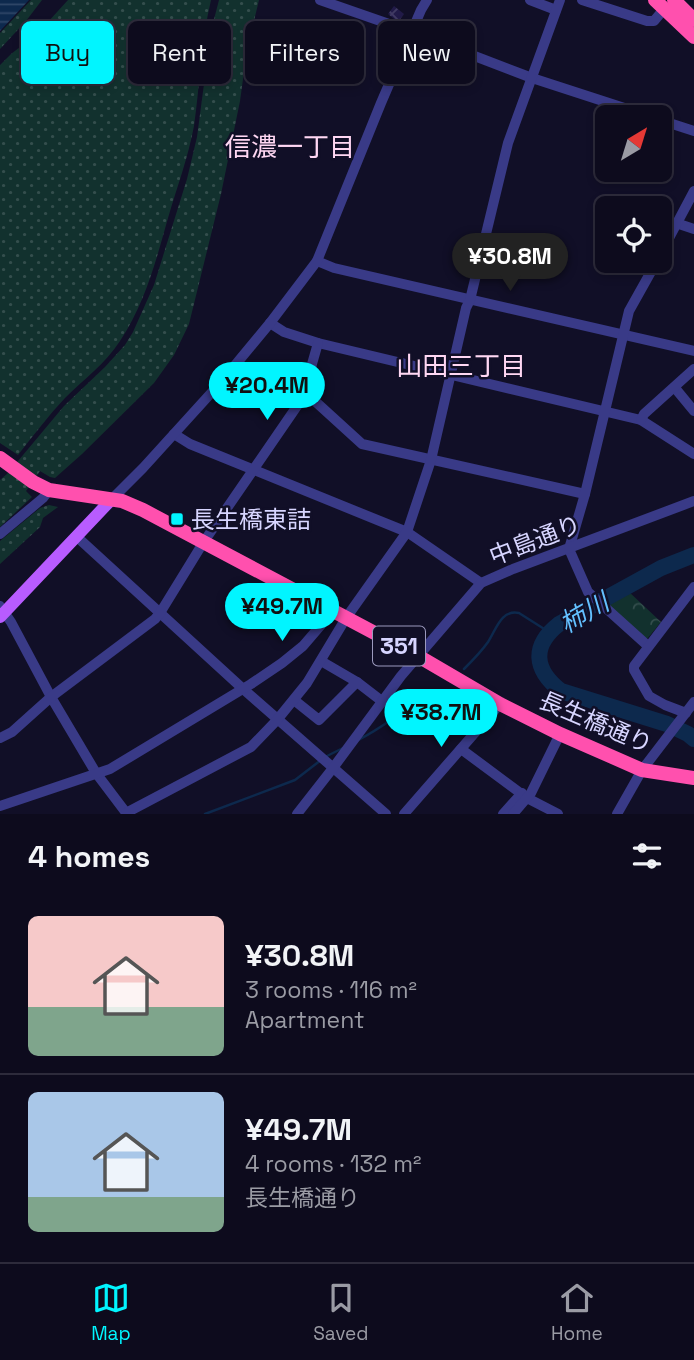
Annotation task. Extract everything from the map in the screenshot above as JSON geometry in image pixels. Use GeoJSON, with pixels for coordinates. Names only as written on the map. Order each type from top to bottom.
{"type":"FeatureCollection","features":[{"type":"Feature","properties":{"kind":"highway"},"geometry":{"type":"LineString","coordinates":[[664,3],[694,20]]}},
{"type":"Feature","properties":{"kind":"highway"},"geometry":{"type":"LineString","coordinates":[[664,3],[694,37]]}},
{"type":"Feature","properties":{"kind":"highway","name":"長生橋通り"},"geometry":{"type":"LineString","coordinates":[[0,458],[49,490],[122,501],[132,505],[560,734],[642,770],[694,778]]}},
{"type":"Feature","properties":{"kind":"main road"},"geometry":{"type":"LineString","coordinates":[[2,612],[110,500]]}},
{"type":"Feature","properties":{"kind":"street"},"geometry":{"type":"LineString","coordinates":[[320,0],[380,21]]}},
{"type":"Feature","properties":{"kind":"street"},"geometry":{"type":"LineString","coordinates":[[416,21],[427,0]]}},
{"type":"Feature","properties":{"kind":"street"},"geometry":{"type":"LineString","coordinates":[[0,806],[110,769],[282,663],[339,615],[407,532],[431,460],[466,307],[470,300],[508,143],[558,5],[530,0]]}},
{"type":"Feature","properties":{"kind":"street"},"geometry":{"type":"LineString","coordinates":[[582,0],[648,21],[654,21],[664,3]]}},
{"type":"Feature","properties":{"kind":"street"},"geometry":{"type":"LineString","coordinates":[[475,56],[615,105]]}},
{"type":"Feature","properties":{"kind":"street"},"geometry":{"type":"LineString","coordinates":[[110,500],[222,381],[317,261],[389,84]]}},
{"type":"Feature","properties":{"kind":"street"},"geometry":{"type":"LineString","coordinates":[[672,124],[694,131]]}},
{"type":"Feature","properties":{"kind":"street"},"geometry":{"type":"LineString","coordinates":[[672,231],[694,191]]}},
{"type":"Feature","properties":{"kind":"street"},"geometry":{"type":"LineString","coordinates":[[676,223],[694,229]]}},
{"type":"Feature","properties":{"kind":"street"},"geometry":{"type":"LineString","coordinates":[[317,261],[334,268],[694,351]]}},
{"type":"Feature","properties":{"kind":"street"},"geometry":{"type":"LineString","coordinates":[[648,646],[587,592],[569,549],[629,311],[650,273]]}},
{"type":"Feature","properties":{"kind":"street"},"geometry":{"type":"LineString","coordinates":[[270,323],[284,332],[318,343],[640,420],[694,454]]}},
{"type":"Feature","properties":{"kind":"street"},"geometry":{"type":"LineString","coordinates":[[0,738],[12,732],[51,697],[160,613],[202,543],[306,393],[318,343]]}},
{"type":"Feature","properties":{"kind":"street"},"geometry":{"type":"LineString","coordinates":[[640,420],[694,369]]}},
{"type":"Feature","properties":{"kind":"street"},"geometry":{"type":"LineString","coordinates":[[675,388],[694,411]]}},
{"type":"Feature","properties":{"kind":"street"},"geometry":{"type":"LineString","coordinates":[[306,393],[362,444],[585,494]]}},
{"type":"Feature","properties":{"kind":"street"},"geometry":{"type":"LineString","coordinates":[[174,434],[190,444],[407,532],[481,583]]}},
{"type":"Feature","properties":{"kind":"street"},"geometry":{"type":"LineString","coordinates":[[0,534],[49,490]]}},
{"type":"Feature","properties":{"kind":"street","name":"中島通り"},"geometry":{"type":"LineString","coordinates":[[297,814],[401,676],[481,583],[694,501]]}},
{"type":"Feature","properties":{"kind":"street"},"geometry":{"type":"LineString","coordinates":[[76,536],[277,720],[386,814]]}},
{"type":"Feature","properties":{"kind":"street"},"geometry":{"type":"LineString","coordinates":[[683,717],[649,696],[634,666],[694,587]]}},
{"type":"Feature","properties":{"kind":"street"},"geometry":{"type":"LineString","coordinates":[[2,612],[96,773],[127,813],[251,747],[294,700],[321,661],[339,615]]}},
{"type":"Feature","properties":{"kind":"street"},"geometry":{"type":"LineString","coordinates":[[321,661],[357,682],[383,702]]}},
{"type":"Feature","properties":{"kind":"street"},"geometry":{"type":"LineString","coordinates":[[294,700],[319,720],[357,682]]}},
{"type":"Feature","properties":{"kind":"street"},"geometry":{"type":"LineString","coordinates":[[617,814],[642,770],[694,702]]}},
{"type":"Feature","properties":{"kind":"street"},"geometry":{"type":"LineString","coordinates":[[404,814],[500,704]]}},
{"type":"Feature","properties":{"kind":"street"},"geometry":{"type":"LineString","coordinates":[[503,814],[531,793],[560,734]]}},
{"type":"Feature","properties":{"kind":"street"},"geometry":{"type":"LineString","coordinates":[[461,749],[525,795],[558,814]]}},
{"type":"Feature","properties":{"kind":"street"},"geometry":{"type":"LineString","coordinates":[[513,814],[525,795]]}},
{"type":"Feature","properties":{"kind":"green space"},"geometry":{"type":"Polygon","coordinates":[[[31,0],[42,0],[26,21],[21,21],[21,26],[0,49],[0,33],[31,0]]]}},
{"type":"Feature","properties":{"kind":"green space"},"geometry":{"type":"Polygon","coordinates":[[[68,0],[211,0],[207,21],[128,21],[128,84],[199,84],[192,138],[149,281],[129,327],[101,364],[59,405],[18,455],[0,443],[0,65],[21,46],[21,84],[114,84],[114,21],[49,21],[68,0]]]}},
{"type":"Feature","properties":{"kind":"green space"},"geometry":{"type":"Polygon","coordinates":[[[219,0],[259,0],[254,21],[245,21],[245,65],[240,101],[221,194],[189,324],[174,355],[154,383],[55,478],[40,471],[26,491],[32,497],[0,527],[0,480],[64,406],[125,345],[154,285],[187,179],[197,137],[204,84],[231,84],[231,21],[214,21],[219,0]]]}},
{"type":"Feature","properties":{"kind":"green space"},"geometry":{"type":"Polygon","coordinates":[[[49,505],[58,507],[43,518],[40,527],[0,564],[0,541],[40,508],[49,505]]]}},
{"type":"Feature","properties":{"kind":"green space"},"geometry":{"type":"Polygon","coordinates":[[[628,591],[661,622],[647,639],[605,604],[628,591]]]}},
{"type":"Feature","properties":{"kind":"water"},"geometry":{"type":"Polygon","coordinates":[[[0,0],[29,0],[0,31],[0,0]]]}},
{"type":"Feature","properties":{"kind":"building"},"geometry":{"type":"Polygon","coordinates":[[[394,6],[404,14],[397,21],[388,14],[394,6]]]}},
{"type":"Feature","properties":{"kind":"waterway","name":"柿川"},"geometry":{"type":"LineString","coordinates":[[694,555],[661,568],[559,624],[544,641],[539,658],[545,675],[561,691],[667,724],[694,739]]}},
{"type":"Feature","properties":{"kind":"waterway"},"geometry":{"type":"LineString","coordinates":[[464,669],[508,614],[519,613],[549,632]]}},
{"type":"Feature","properties":{"kind":"waterway"},"geometry":{"type":"LineString","coordinates":[[358,740],[410,707],[446,690]]}},
{"type":"Feature","properties":{"kind":"waterway"},"geometry":{"type":"LineString","coordinates":[[327,756],[343,748]]}},
{"type":"Feature","properties":{"kind":"waterway"},"geometry":{"type":"LineString","coordinates":[[205,814],[295,780],[321,760]]}},
{"type":"Feature","properties":{"kind":"place","name":"長生橋東詰"},"geometry":{"type":"Point","coordinates":[177,519]}},
{"type":"Feature","properties":{"kind":"district","name":"信濃一丁目"},"geometry":{"type":"Point","coordinates":[290,147]}},
{"type":"Feature","properties":{"kind":"district","name":"山田三丁目"},"geometry":{"type":"Point","coordinates":[461,366]}}]}
